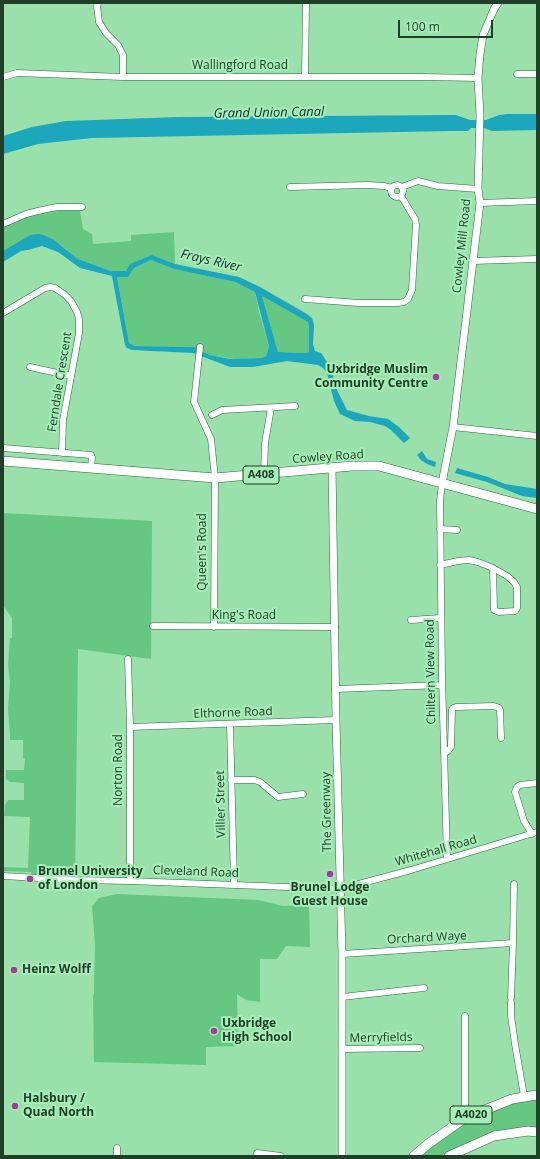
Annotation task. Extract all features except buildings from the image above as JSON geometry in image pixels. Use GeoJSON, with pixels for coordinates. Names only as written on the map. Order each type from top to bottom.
{"type":"FeatureCollection","features":[{"type":"Feature","properties":{"kind":"main road","name":"Cowley Road"},"geometry":{"type":"LineString","coordinates":[[3,461],[215,478],[332,467],[379,466],[443,476],[537,509]]}},
{"type":"Feature","properties":{"kind":"main road","name":"A4020"},"geometry":{"type":"LineString","coordinates":[[414,1156],[428,1144],[465,1118],[512,1099],[537,1095]]}},
{"type":"Feature","properties":{"kind":"main road","name":"A4020"},"geometry":{"type":"LineString","coordinates":[[449,1156],[494,1136],[528,1131],[537,1132]]}},
{"type":"Feature","properties":{"kind":"main road"},"geometry":{"type":"LineString","coordinates":[[423,1156],[423,1152],[428,1144]]}},
{"type":"Feature","properties":{"kind":"street"},"geometry":{"type":"LineString","coordinates":[[98,3],[99,22],[106,33],[118,45],[123,55],[123,77]]}},
{"type":"Feature","properties":{"kind":"street"},"geometry":{"type":"LineString","coordinates":[[305,76],[306,3]]}},
{"type":"Feature","properties":{"kind":"street","name":"Cowley Mill Road"},"geometry":{"type":"LineString","coordinates":[[443,476],[453,427],[480,203],[478,189],[480,115],[478,78],[480,54],[483,35],[494,8],[498,3]]}},
{"type":"Feature","properties":{"kind":"street","name":"Wallingford Road"},"geometry":{"type":"LineString","coordinates":[[3,76],[17,73],[123,77],[305,76],[478,78]]}},
{"type":"Feature","properties":{"kind":"street"},"geometry":{"type":"LineString","coordinates":[[517,74],[537,74]]}},
{"type":"Feature","properties":{"kind":"street"},"geometry":{"type":"LineString","coordinates":[[402,187],[404,191],[401,196],[397,198],[393,196],[391,192],[392,188],[396,184],[402,187],[418,181],[438,186],[478,189]]}},
{"type":"Feature","properties":{"kind":"street"},"geometry":{"type":"LineString","coordinates":[[290,187],[368,185],[392,188]]}},
{"type":"Feature","properties":{"kind":"street"},"geometry":{"type":"LineString","coordinates":[[305,299],[359,303],[398,303],[404,302],[408,299],[412,290],[416,225],[415,219],[401,196]]}},
{"type":"Feature","properties":{"kind":"street"},"geometry":{"type":"LineString","coordinates":[[480,203],[537,201]]}},
{"type":"Feature","properties":{"kind":"street"},"geometry":{"type":"LineString","coordinates":[[3,224],[15,218],[37,211],[56,208],[82,207]]}},
{"type":"Feature","properties":{"kind":"street"},"geometry":{"type":"LineString","coordinates":[[472,261],[537,259]]}},
{"type":"Feature","properties":{"kind":"street","name":"Ferndale Crescent"},"geometry":{"type":"LineString","coordinates":[[3,313],[45,288],[54,287],[64,294],[74,306],[80,319],[79,333],[63,420],[62,453]]}},
{"type":"Feature","properties":{"kind":"street","name":"Queen's Road"},"geometry":{"type":"LineString","coordinates":[[200,347],[194,402],[211,440],[215,478],[214,627]]}},
{"type":"Feature","properties":{"kind":"street"},"geometry":{"type":"LineString","coordinates":[[30,367],[71,376]]}},
{"type":"Feature","properties":{"kind":"street"},"geometry":{"type":"LineString","coordinates":[[212,414],[222,410],[295,406]]}},
{"type":"Feature","properties":{"kind":"street"},"geometry":{"type":"LineString","coordinates":[[264,474],[265,443],[271,408]]}},
{"type":"Feature","properties":{"kind":"street"},"geometry":{"type":"LineString","coordinates":[[453,427],[537,436]]}},
{"type":"Feature","properties":{"kind":"street"},"geometry":{"type":"LineString","coordinates":[[3,448],[90,455],[92,457],[91,467]]}},
{"type":"Feature","properties":{"kind":"street","name":"The Greenway"},"geometry":{"type":"LineString","coordinates":[[332,467],[342,954],[342,1156]]}},
{"type":"Feature","properties":{"kind":"street","name":"Chiltern View Road"},"geometry":{"type":"LineString","coordinates":[[443,476],[440,501],[440,564],[447,860]]}},
{"type":"Feature","properties":{"kind":"street"},"geometry":{"type":"LineString","coordinates":[[440,529],[457,530]]}},
{"type":"Feature","properties":{"kind":"street"},"geometry":{"type":"LineString","coordinates":[[440,564],[469,560],[493,568],[507,576],[516,584],[517,588],[517,608],[515,611],[499,612],[494,610],[493,568]]}},
{"type":"Feature","properties":{"kind":"street"},"geometry":{"type":"LineString","coordinates":[[411,620],[441,618]]}},
{"type":"Feature","properties":{"kind":"street","name":"King's Road"},"geometry":{"type":"LineString","coordinates":[[153,626],[335,627]]}},
{"type":"Feature","properties":{"kind":"street","name":"Norton Road"},"geometry":{"type":"LineString","coordinates":[[128,659],[130,727],[130,881]]}},
{"type":"Feature","properties":{"kind":"street"},"geometry":{"type":"LineString","coordinates":[[336,689],[442,685]]}},
{"type":"Feature","properties":{"kind":"street"},"geometry":{"type":"LineString","coordinates":[[444,753],[452,747],[452,710],[456,707],[494,706],[499,708],[502,738]]}},
{"type":"Feature","properties":{"kind":"street","name":"Elthorne Road"},"geometry":{"type":"LineString","coordinates":[[130,727],[336,720]]}},
{"type":"Feature","properties":{"kind":"street","name":"Villier Street"},"geometry":{"type":"LineString","coordinates":[[230,724],[234,884]]}},
{"type":"Feature","properties":{"kind":"street"},"geometry":{"type":"LineString","coordinates":[[232,780],[256,780],[278,797],[303,794]]}},
{"type":"Feature","properties":{"kind":"street"},"geometry":{"type":"LineString","coordinates":[[534,833],[524,821],[514,792],[520,785],[537,783]]}},
{"type":"Feature","properties":{"kind":"street","name":"Whitehall Road"},"geometry":{"type":"LineString","coordinates":[[340,889],[447,860],[534,833]]}},
{"type":"Feature","properties":{"kind":"street","name":"Cleveland Road"},"geometry":{"type":"LineString","coordinates":[[3,876],[340,889]]}},
{"type":"Feature","properties":{"kind":"street"},"geometry":{"type":"LineString","coordinates":[[514,884],[511,1016],[524,1096]]}},
{"type":"Feature","properties":{"kind":"street","name":"Orchard Waye"},"geometry":{"type":"LineString","coordinates":[[342,954],[513,944]]}},
{"type":"Feature","properties":{"kind":"street"},"geometry":{"type":"LineString","coordinates":[[342,997],[424,988]]}},
{"type":"Feature","properties":{"kind":"street"},"geometry":{"type":"LineString","coordinates":[[465,1016],[465,1118]]}},
{"type":"Feature","properties":{"kind":"street","name":"Merryfields"},"geometry":{"type":"LineString","coordinates":[[342,1049],[420,1048]]}},
{"type":"Feature","properties":{"kind":"street"},"geometry":{"type":"LineString","coordinates":[[117,1148],[117,1156]]}},
{"type":"Feature","properties":{"kind":"street"},"geometry":{"type":"LineString","coordinates":[[257,1153],[281,1156]]}},
{"type":"Feature","properties":{"kind":"green space"},"geometry":{"type":"Polygon","coordinates":[[[59,211],[80,211],[83,229],[92,234],[93,244],[131,241],[131,235],[174,232],[175,264],[152,255],[131,264],[126,271],[111,271],[78,259],[61,245],[44,235],[30,235],[3,251],[3,228],[16,220],[30,215],[59,211]]]}},
{"type":"Feature","properties":{"kind":"green space"},"geometry":{"type":"Polygon","coordinates":[[[151,260],[174,269],[235,282],[255,292],[269,346],[266,356],[262,358],[234,359],[210,355],[194,347],[135,346],[129,343],[117,277],[128,277],[134,268],[151,260]]]}},
{"type":"Feature","properties":{"kind":"green space"},"geometry":{"type":"Polygon","coordinates":[[[262,296],[308,322],[309,352],[278,352],[262,296]]]}},
{"type":"Feature","properties":{"kind":"green space"},"geometry":{"type":"Polygon","coordinates":[[[3,513],[152,521],[151,659],[78,649],[75,880],[31,878],[31,872],[3,871],[3,867],[28,868],[30,817],[4,816],[5,805],[8,800],[24,800],[24,783],[10,782],[6,779],[6,770],[24,770],[25,759],[23,758],[23,740],[10,740],[8,709],[10,682],[8,665],[10,638],[12,638],[12,618],[3,605],[3,513]]]}},
{"type":"Feature","properties":{"kind":"green space"},"geometry":{"type":"Polygon","coordinates":[[[117,894],[258,900],[283,906],[309,905],[310,947],[286,946],[277,959],[260,959],[260,1002],[246,1000],[237,994],[238,1046],[206,1047],[206,1065],[94,1062],[93,997],[95,944],[92,906],[99,898],[117,894]]]}},
{"type":"Feature","properties":{"kind":"green space"},"geometry":{"type":"Polygon","coordinates":[[[537,1095],[537,1132],[494,1136],[449,1156],[423,1156],[423,1152],[465,1118],[537,1095]]]}},
{"type":"Feature","properties":{"kind":"water"},"geometry":{"type":"Polygon","coordinates":[[[537,114],[537,130],[492,131],[484,128],[471,128],[468,131],[92,138],[38,144],[3,154],[3,136],[32,127],[66,121],[179,117],[456,115],[470,120],[486,120],[499,115],[537,114]]]}},
{"type":"Feature","properties":{"kind":"water"},"geometry":{"type":"Polygon","coordinates":[[[30,235],[44,235],[54,240],[78,259],[111,271],[126,271],[130,264],[152,255],[175,264],[239,277],[260,287],[312,318],[314,325],[313,344],[315,351],[321,353],[330,366],[337,390],[347,410],[388,419],[410,438],[404,443],[385,426],[370,422],[355,421],[340,414],[334,401],[327,373],[318,365],[287,361],[253,367],[230,367],[193,353],[132,350],[127,348],[125,345],[112,276],[80,268],[58,252],[42,246],[21,251],[3,262],[3,251],[30,235]],[[151,260],[134,268],[128,277],[117,277],[129,343],[135,346],[194,347],[210,355],[230,359],[262,358],[266,356],[269,346],[255,292],[235,282],[174,269],[151,260]],[[262,296],[278,352],[309,352],[308,322],[262,296]]]}},
{"type":"Feature","properties":{"kind":"water"},"geometry":{"type":"Polygon","coordinates":[[[422,451],[427,459],[436,462],[435,467],[421,460],[417,455],[422,451]]]}},
{"type":"Feature","properties":{"kind":"water"},"geometry":{"type":"Polygon","coordinates":[[[457,468],[488,477],[505,484],[537,489],[537,498],[522,496],[487,482],[455,473],[457,468]]]}},
{"type":"Feature","properties":{"kind":"place","name":"Uxbridge Muslim Community Centre"},"geometry":{"type":"Point","coordinates":[436,377]}},
{"type":"Feature","properties":{"kind":"place","name":"Brunel Lodge Guest House"},"geometry":{"type":"Point","coordinates":[330,874]}},
{"type":"Feature","properties":{"kind":"place","name":"Brunel University of London"},"geometry":{"type":"Point","coordinates":[30,879]}},
{"type":"Feature","properties":{"kind":"place","name":"Heinz Wolff"},"geometry":{"type":"Point","coordinates":[14,970]}},
{"type":"Feature","properties":{"kind":"place","name":"Uxbridge High School"},"geometry":{"type":"Point","coordinates":[214,1031]}},
{"type":"Feature","properties":{"kind":"place","name":"Halsbury / Quad North"},"geometry":{"type":"Point","coordinates":[15,1106]}},
{"type":"Feature","properties":{"kind":"water label","name":"Grand Union Canal"},"geometry":{"type":"Point","coordinates":[269,113]}},
{"type":"Feature","properties":{"kind":"water label","name":"Frays River"},"geometry":{"type":"Point","coordinates":[211,261]}}]}
